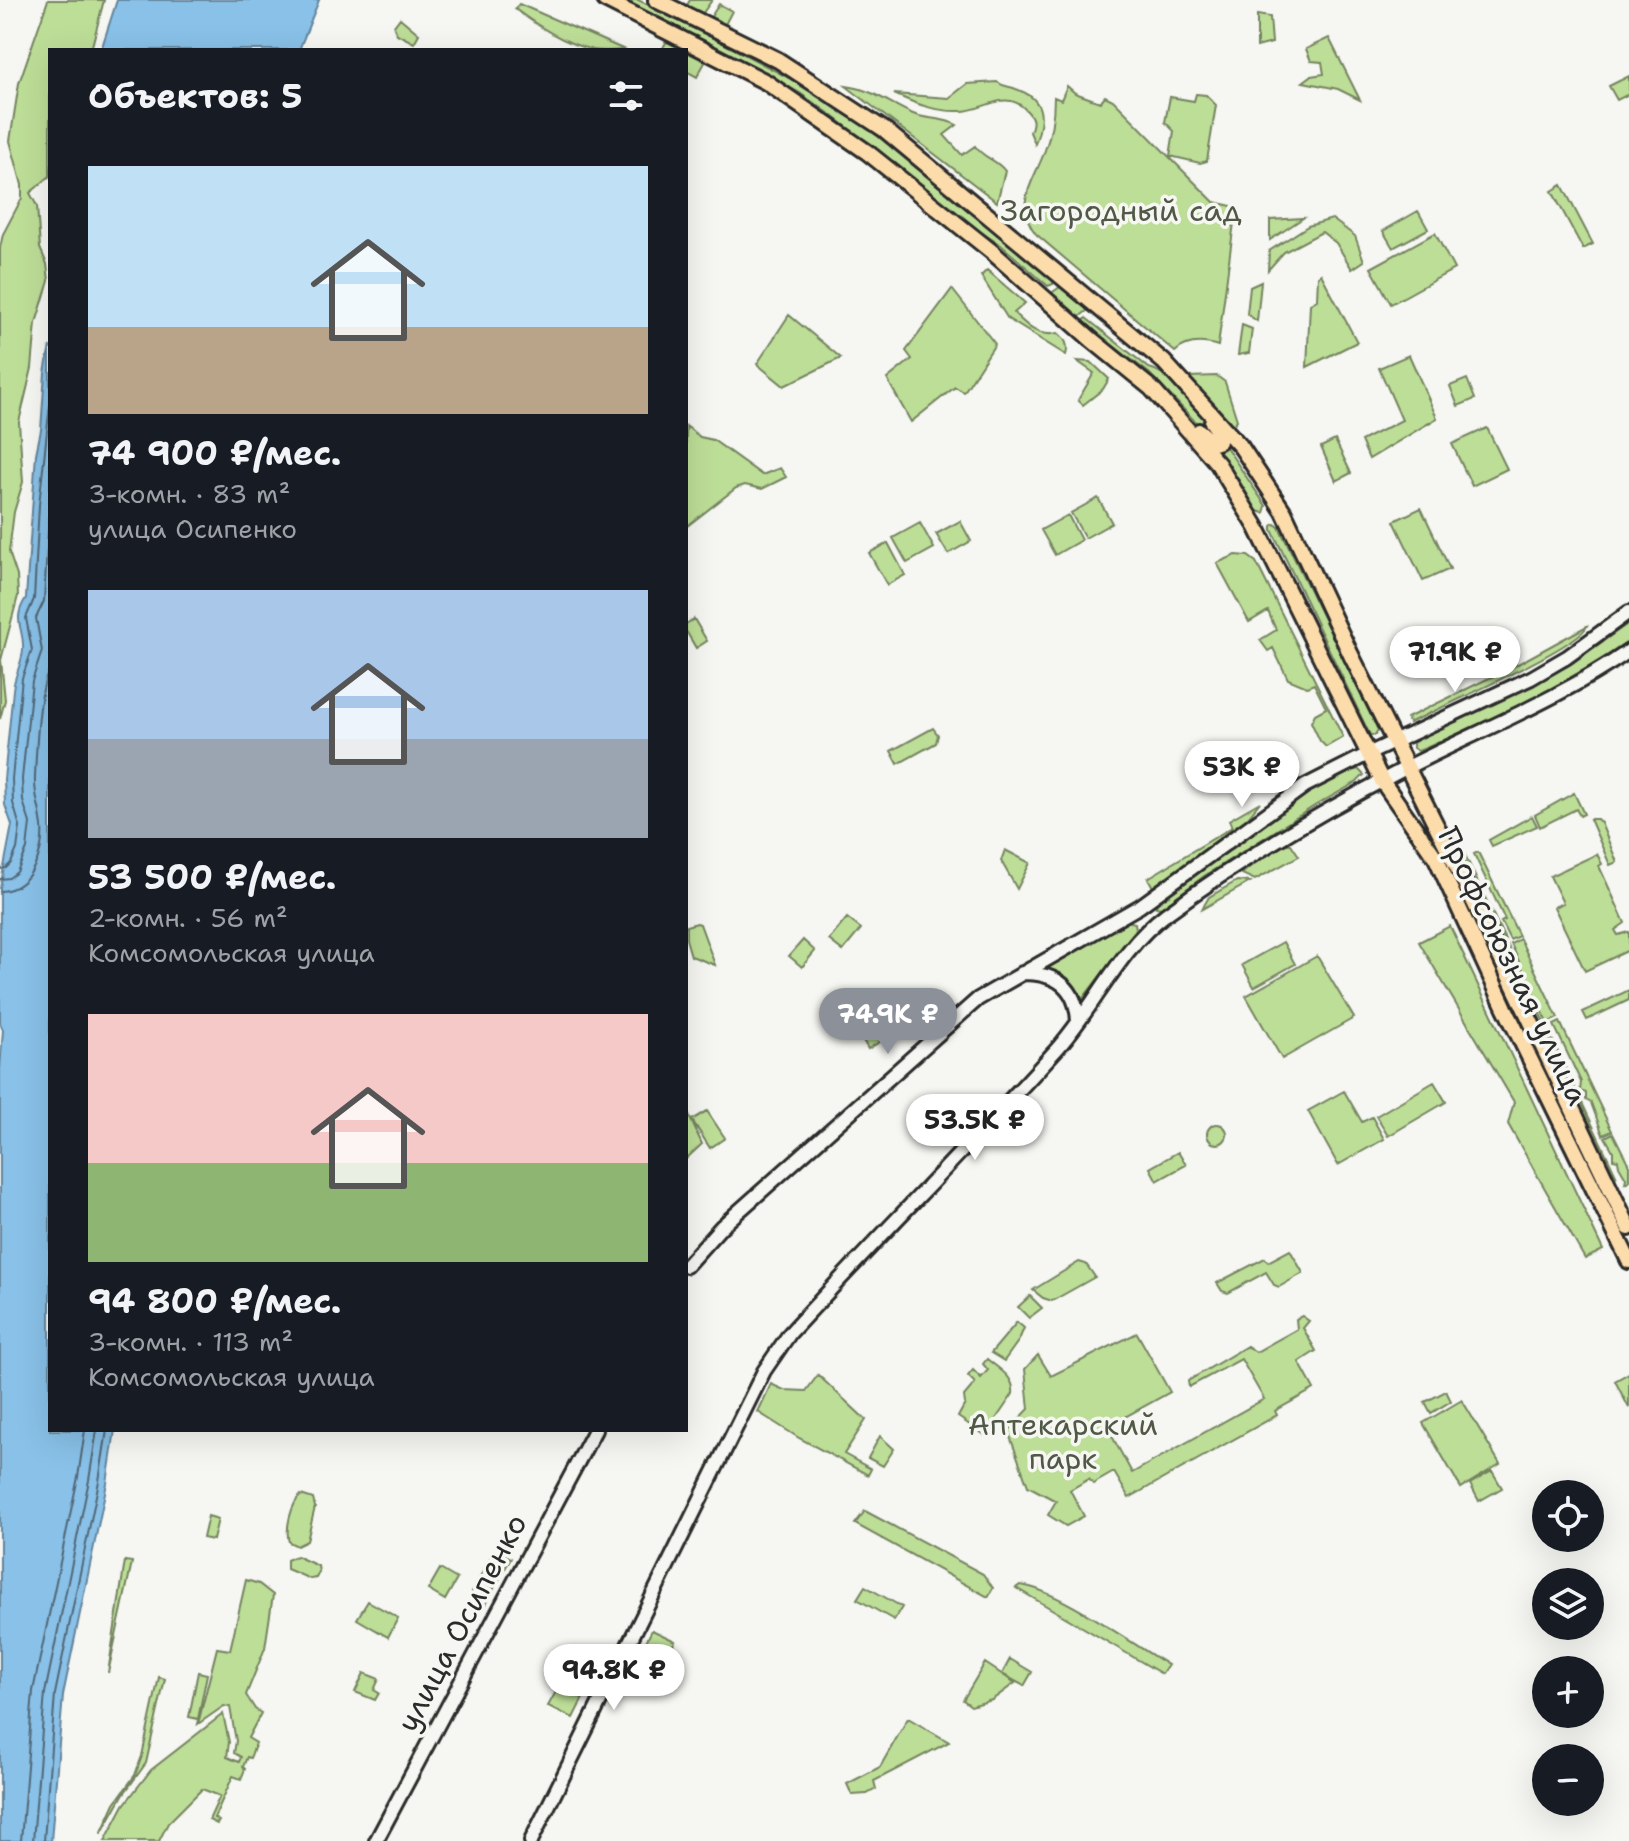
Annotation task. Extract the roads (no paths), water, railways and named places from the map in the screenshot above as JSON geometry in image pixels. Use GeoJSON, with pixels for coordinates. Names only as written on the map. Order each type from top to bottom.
{"type":"FeatureCollection","features":[{"type":"Feature","properties":{"kind":"main road"},"geometry":{"type":"LineString","coordinates":[[605,0],[766,82],[838,130],[1003,263],[1151,388],[1171,409],[1183,414],[1209,441],[1216,443],[1221,438],[1220,433],[1207,407]]}},
{"type":"Feature","properties":{"kind":"main road"},"geometry":{"type":"LineString","coordinates":[[660,2],[814,81],[885,130],[1129,335]]}},
{"type":"Feature","properties":{"kind":"main road"},"geometry":{"type":"LineString","coordinates":[[1003,263],[1023,270],[1046,289],[1053,289],[1056,279],[1038,258]]}},
{"type":"Feature","properties":{"kind":"main road"},"geometry":{"type":"LineString","coordinates":[[1092,340],[1082,322],[1085,315],[1111,331],[1129,335]]}},
{"type":"Feature","properties":{"kind":"main road","name":"Профсоюзная улица"},"geometry":{"type":"LineString","coordinates":[[1129,335],[1164,362],[1207,407],[1241,447],[1284,512],[1629,1228]]}},
{"type":"Feature","properties":{"kind":"main road","name":"Профсоюзная улица"},"geometry":{"type":"LineString","coordinates":[[1171,409],[1218,464],[1256,526],[1382,781],[1436,858],[1505,1008],[1629,1261]]}},
{"type":"Feature","properties":{"kind":"main road"},"geometry":{"type":"LineString","coordinates":[[688,1264],[721,1227],[978,999],[1140,906],[1305,786],[1531,678],[1567,657],[1629,612]]}},
{"type":"Feature","properties":{"kind":"main road"},"geometry":{"type":"LineString","coordinates":[[531,1841],[764,1371],[790,1333],[1057,1048],[1130,949],[1165,915],[1219,878],[1382,781],[1531,709],[1591,677],[1629,651]]}},
{"type":"Feature","properties":{"kind":"main road"},"geometry":{"type":"LineString","coordinates":[[1020,973],[1042,975],[1062,984],[1074,998],[1078,1021]]}},
{"type":"Feature","properties":{"kind":"main road","name":"улица Осипенко"},"geometry":{"type":"LineString","coordinates":[[376,1841],[594,1432]]}},
{"type":"Feature","properties":{"kind":"water"},"geometry":{"type":"Polygon","coordinates":[[[117,0],[319,0],[300,48],[102,48],[117,0]]]}},
{"type":"Feature","properties":{"kind":"water"},"geometry":{"type":"Polygon","coordinates":[[[48,357],[48,1432],[115,1432],[63,1695],[51,1841],[0,1841],[0,1069],[3,1030],[0,1023],[0,888],[12,825],[5,805],[4,779],[14,685],[23,650],[19,613],[26,598],[48,357]]]}},
{"type":"Feature","properties":{"kind":"park label","name":"Загородный сад"},"geometry":{"type":"Point","coordinates":[1121,211]}},
{"type":"Feature","properties":{"kind":"park label","name":"Аптекарский парк"},"geometry":{"type":"Point","coordinates":[1063,1442]}}]}
